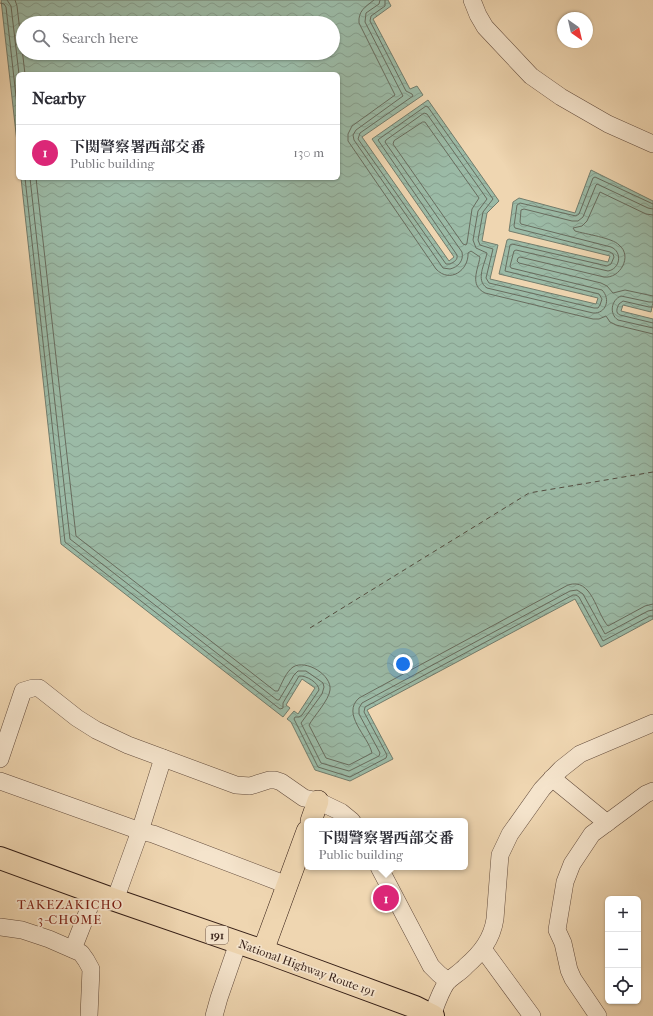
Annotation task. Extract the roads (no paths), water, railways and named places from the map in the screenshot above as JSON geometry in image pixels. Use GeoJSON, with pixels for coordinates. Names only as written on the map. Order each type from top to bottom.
{"type":"FeatureCollection","features":[{"type":"Feature","properties":{"kind":"highway","name":"National Highway Route 191"},"geometry":{"type":"LineString","coordinates":[[0,858],[105,897],[264,951],[415,1007],[433,1016]]}},
{"type":"Feature","properties":{"kind":"main road"},"geometry":{"type":"LineString","coordinates":[[312,818],[318,801]]}},
{"type":"Feature","properties":{"kind":"main road"},"geometry":{"type":"LineString","coordinates":[[264,951],[304,839]]}},
{"type":"Feature","properties":{"kind":"street"},"geometry":{"type":"LineString","coordinates":[[472,0],[485,27],[531,76],[561,97],[608,124],[653,144]]}},
{"type":"Feature","properties":{"kind":"street"},"geometry":{"type":"LineString","coordinates":[[0,759],[20,696],[23,691],[39,688],[77,718],[96,730],[128,745],[236,785],[250,786],[269,780],[275,780],[304,798],[318,801],[350,818]]}},
{"type":"Feature","properties":{"kind":"street"},"geometry":{"type":"LineString","coordinates":[[433,1016],[442,990],[448,981],[483,949],[490,937],[493,928],[500,855],[510,834],[542,788],[570,761],[580,754],[653,723]]}},
{"type":"Feature","properties":{"kind":"street"},"geometry":{"type":"LineString","coordinates":[[73,949],[105,897],[140,831],[163,758]]}},
{"type":"Feature","properties":{"kind":"street"},"geometry":{"type":"LineString","coordinates":[[552,778],[607,823]]}},
{"type":"Feature","properties":{"kind":"street"},"geometry":{"type":"LineString","coordinates":[[0,781],[152,834],[287,885]]}},
{"type":"Feature","properties":{"kind":"street"},"geometry":{"type":"LineString","coordinates":[[598,1016],[571,975],[563,943],[557,930],[565,882],[570,868],[592,834],[646,794],[653,791]]}},
{"type":"Feature","properties":{"kind":"street"},"geometry":{"type":"LineString","coordinates":[[381,870],[431,966],[448,981]]}},
{"type":"Feature","properties":{"kind":"street"},"geometry":{"type":"LineString","coordinates":[[0,927],[22,930],[81,953],[91,969],[89,1016]]}},
{"type":"Feature","properties":{"kind":"street"},"geometry":{"type":"LineString","coordinates":[[214,1016],[238,943]]}},
{"type":"Feature","properties":{"kind":"street"},"geometry":{"type":"LineString","coordinates":[[483,949],[532,1016]]}},
{"type":"Feature","properties":{"kind":"water"},"geometry":{"type":"Polygon","coordinates":[[[1,0],[388,0],[391,6],[373,19],[410,89],[417,86],[423,95],[362,137],[449,261],[454,257],[372,139],[428,100],[499,201],[487,213],[482,241],[498,245],[490,279],[596,304],[598,298],[499,274],[507,240],[509,239],[608,262],[610,256],[509,231],[513,202],[519,198],[575,213],[591,170],[653,201],[653,302],[651,312],[623,305],[621,311],[653,319],[653,619],[601,647],[575,599],[367,710],[393,759],[350,781],[315,770],[291,722],[287,719],[294,711],[298,714],[315,688],[302,679],[286,705],[290,708],[283,717],[61,544],[21,180],[340,180],[340,72],[16,72],[16,133],[1,0]]]}},
{"type":"Feature","properties":{"kind":"place","name":"下関警察署西部交番"},"geometry":{"type":"Point","coordinates":[386,898]}},
{"type":"Feature","properties":{"kind":"district","name":"TAKEZAKICHO 3-CHOME"},"geometry":{"type":"Point","coordinates":[70,912]}}]}
